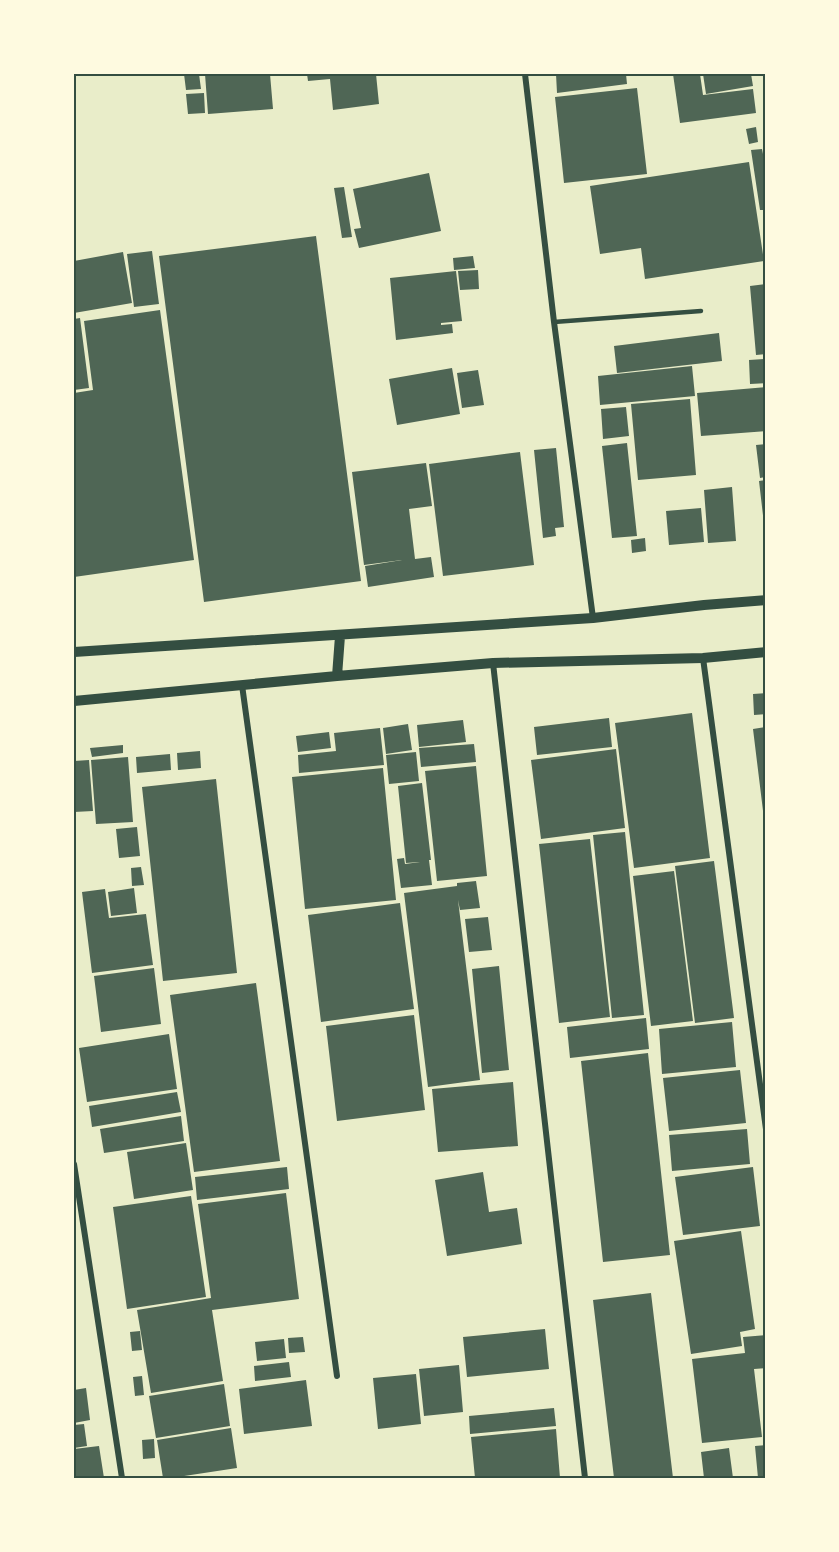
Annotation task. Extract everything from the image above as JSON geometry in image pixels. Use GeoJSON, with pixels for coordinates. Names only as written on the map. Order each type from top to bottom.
{"type":"FeatureCollection","features":[{"type":"Feature","properties":{"kind":"street"},"geometry":{"type":"LineString","coordinates":[[525,74],[554,322],[593,618]]}},
{"type":"Feature","properties":{"kind":"street"},"geometry":{"type":"LineString","coordinates":[[74,652],[593,618],[765,600]]}},
{"type":"Feature","properties":{"kind":"street"},"geometry":{"type":"LineString","coordinates":[[337,676],[340,636]]}},
{"type":"Feature","properties":{"kind":"street"},"geometry":{"type":"LineString","coordinates":[[74,700],[493,663],[703,658],[765,652]]}},
{"type":"Feature","properties":{"kind":"street"},"geometry":{"type":"LineString","coordinates":[[703,658],[765,1129]]}},
{"type":"Feature","properties":{"kind":"street"},"geometry":{"type":"LineString","coordinates":[[493,663],[585,1479]]}},
{"type":"Feature","properties":{"kind":"street"},"geometry":{"type":"LineString","coordinates":[[242,685],[337,1376]]}},
{"type":"Feature","properties":{"kind":"street"},"geometry":{"type":"LineString","coordinates":[[74,1164],[122,1479]]}},
{"type":"Feature","properties":{"kind":"lane"},"geometry":{"type":"LineString","coordinates":[[554,322],[701,311]]}},
{"type":"Feature","properties":{"kind":"building"},"geometry":{"type":"Polygon","coordinates":[[[184,74],[199,74],[201,89],[186,90],[184,74]]]}},
{"type":"Feature","properties":{"kind":"building"},"geometry":{"type":"Polygon","coordinates":[[[205,74],[270,74],[273,109],[208,114],[205,74]]]}},
{"type":"Feature","properties":{"kind":"building"},"geometry":{"type":"Polygon","coordinates":[[[307,74],[376,74],[379,104],[333,110],[330,79],[308,81],[307,74]]]}},
{"type":"Feature","properties":{"kind":"building"},"geometry":{"type":"Polygon","coordinates":[[[556,74],[626,74],[627,84],[557,93],[556,74]]]}},
{"type":"Feature","properties":{"kind":"building"},"geometry":{"type":"Polygon","coordinates":[[[673,74],[700,74],[703,95],[753,89],[756,113],[680,123],[673,74]]]}},
{"type":"Feature","properties":{"kind":"building"},"geometry":{"type":"Polygon","coordinates":[[[703,74],[751,74],[753,86],[706,94],[703,74]]]}},
{"type":"Feature","properties":{"kind":"building"},"geometry":{"type":"Polygon","coordinates":[[[637,88],[647,174],[564,183],[555,97],[637,88]]]}},
{"type":"Feature","properties":{"kind":"building"},"geometry":{"type":"Polygon","coordinates":[[[204,93],[205,113],[188,114],[186,94],[204,93]]]}},
{"type":"Feature","properties":{"kind":"building"},"geometry":{"type":"Polygon","coordinates":[[[756,127],[758,142],[749,144],[746,129],[756,127]]]}},
{"type":"Feature","properties":{"kind":"building"},"geometry":{"type":"Polygon","coordinates":[[[762,149],[766,169],[766,210],[760,210],[751,150],[762,149]]]}},
{"type":"Feature","properties":{"kind":"building"},"geometry":{"type":"Polygon","coordinates":[[[749,162],[764,261],[645,279],[641,248],[600,254],[590,186],[749,162]]]}},
{"type":"Feature","properties":{"kind":"building"},"geometry":{"type":"Polygon","coordinates":[[[429,173],[441,231],[359,248],[354,229],[361,228],[353,189],[429,173]]]}},
{"type":"Feature","properties":{"kind":"building"},"geometry":{"type":"Polygon","coordinates":[[[344,187],[352,237],[342,238],[334,188],[344,187]]]}},
{"type":"Feature","properties":{"kind":"building"},"geometry":{"type":"Polygon","coordinates":[[[316,236],[361,581],[204,602],[159,256],[316,236]]]}},
{"type":"Feature","properties":{"kind":"building"},"geometry":{"type":"Polygon","coordinates":[[[152,251],[159,304],[134,307],[127,254],[152,251]]]}},
{"type":"Feature","properties":{"kind":"building"},"geometry":{"type":"Polygon","coordinates":[[[123,252],[132,303],[74,313],[74,261],[123,252]]]}},
{"type":"Feature","properties":{"kind":"building"},"geometry":{"type":"Polygon","coordinates":[[[473,256],[475,268],[454,270],[453,258],[473,256]]]}},
{"type":"Feature","properties":{"kind":"building"},"geometry":{"type":"Polygon","coordinates":[[[478,270],[479,289],[460,290],[458,271],[478,270]]]}},
{"type":"Feature","properties":{"kind":"building"},"geometry":{"type":"Polygon","coordinates":[[[456,271],[462,321],[441,323],[441,325],[452,324],[453,333],[396,340],[390,278],[456,271]]]}},
{"type":"Feature","properties":{"kind":"building"},"geometry":{"type":"Polygon","coordinates":[[[766,284],[766,354],[756,355],[750,286],[766,284]]]}},
{"type":"Feature","properties":{"kind":"building"},"geometry":{"type":"Polygon","coordinates":[[[160,310],[194,560],[74,577],[74,393],[93,390],[84,321],[160,310]]]}},
{"type":"Feature","properties":{"kind":"building"},"geometry":{"type":"Polygon","coordinates":[[[80,318],[89,388],[74,390],[74,319],[80,318]]]}},
{"type":"Feature","properties":{"kind":"building"},"geometry":{"type":"Polygon","coordinates":[[[719,333],[722,361],[617,373],[614,346],[719,333]]]}},
{"type":"Feature","properties":{"kind":"building"},"geometry":{"type":"Polygon","coordinates":[[[766,359],[766,383],[750,384],[749,360],[766,359]]]}},
{"type":"Feature","properties":{"kind":"building"},"geometry":{"type":"Polygon","coordinates":[[[692,366],[695,396],[600,405],[598,376],[692,366]]]}},
{"type":"Feature","properties":{"kind":"building"},"geometry":{"type":"Polygon","coordinates":[[[452,368],[460,414],[397,425],[389,379],[452,368]]]}},
{"type":"Feature","properties":{"kind":"building"},"geometry":{"type":"Polygon","coordinates":[[[478,370],[484,405],[462,408],[457,373],[478,370]]]}},
{"type":"Feature","properties":{"kind":"building"},"geometry":{"type":"Polygon","coordinates":[[[766,387],[766,431],[701,436],[697,393],[766,387]]]}},
{"type":"Feature","properties":{"kind":"building"},"geometry":{"type":"Polygon","coordinates":[[[690,399],[696,475],[638,480],[631,404],[690,399]]]}},
{"type":"Feature","properties":{"kind":"building"},"geometry":{"type":"Polygon","coordinates":[[[626,407],[629,436],[603,439],[601,409],[626,407]]]}},
{"type":"Feature","properties":{"kind":"building"},"geometry":{"type":"Polygon","coordinates":[[[627,443],[637,536],[612,538],[602,446],[627,443]]]}},
{"type":"Feature","properties":{"kind":"building"},"geometry":{"type":"Polygon","coordinates":[[[766,444],[766,477],[760,478],[756,445],[766,444]]]}},
{"type":"Feature","properties":{"kind":"building"},"geometry":{"type":"Polygon","coordinates":[[[556,448],[564,527],[555,528],[556,536],[543,538],[534,450],[556,448]]]}},
{"type":"Feature","properties":{"kind":"building"},"geometry":{"type":"Polygon","coordinates":[[[520,452],[534,565],[443,576],[429,464],[520,452]]]}},
{"type":"Feature","properties":{"kind":"building"},"geometry":{"type":"Polygon","coordinates":[[[426,463],[432,506],[409,509],[415,559],[431,557],[434,577],[368,587],[365,566],[402,560],[364,565],[352,472],[426,463]]]}},
{"type":"Feature","properties":{"kind":"building"},"geometry":{"type":"Polygon","coordinates":[[[766,480],[766,524],[764,524],[759,481],[766,480]]]}},
{"type":"Feature","properties":{"kind":"building"},"geometry":{"type":"Polygon","coordinates":[[[732,487],[736,541],[708,543],[704,490],[732,487]]]}},
{"type":"Feature","properties":{"kind":"building"},"geometry":{"type":"Polygon","coordinates":[[[701,508],[704,542],[669,545],[666,511],[701,508]]]}},
{"type":"Feature","properties":{"kind":"building"},"geometry":{"type":"Polygon","coordinates":[[[645,538],[646,551],[632,553],[631,540],[645,538]]]}},
{"type":"Feature","properties":{"kind":"building"},"geometry":{"type":"Polygon","coordinates":[[[766,693],[766,714],[754,715],[753,694],[766,693]]]}},
{"type":"Feature","properties":{"kind":"building"},"geometry":{"type":"Polygon","coordinates":[[[692,713],[710,858],[634,868],[615,723],[692,713]]]}},
{"type":"Feature","properties":{"kind":"building"},"geometry":{"type":"Polygon","coordinates":[[[609,718],[612,747],[537,755],[534,727],[609,718]]]}},
{"type":"Feature","properties":{"kind":"building"},"geometry":{"type":"Polygon","coordinates":[[[463,720],[466,742],[419,747],[417,725],[463,720]]]}},
{"type":"Feature","properties":{"kind":"building"},"geometry":{"type":"Polygon","coordinates":[[[408,724],[412,750],[386,754],[383,728],[408,724]]]}},
{"type":"Feature","properties":{"kind":"building"},"geometry":{"type":"Polygon","coordinates":[[[766,727],[766,819],[764,819],[753,729],[766,727]]]}},
{"type":"Feature","properties":{"kind":"building"},"geometry":{"type":"Polygon","coordinates":[[[380,728],[384,765],[299,773],[298,755],[336,751],[334,733],[380,728]]]}},
{"type":"Feature","properties":{"kind":"building"},"geometry":{"type":"Polygon","coordinates":[[[329,732],[331,748],[298,752],[296,736],[329,732]]]}},
{"type":"Feature","properties":{"kind":"building"},"geometry":{"type":"Polygon","coordinates":[[[474,744],[476,762],[421,767],[419,748],[474,744]]]}},
{"type":"Feature","properties":{"kind":"building"},"geometry":{"type":"Polygon","coordinates":[[[123,745],[123,753],[92,757],[90,748],[123,745]]]}},
{"type":"Feature","properties":{"kind":"building"},"geometry":{"type":"Polygon","coordinates":[[[616,749],[625,828],[541,839],[531,760],[616,749]]]}},
{"type":"Feature","properties":{"kind":"building"},"geometry":{"type":"Polygon","coordinates":[[[200,751],[201,768],[178,770],[177,753],[200,751]]]}},
{"type":"Feature","properties":{"kind":"building"},"geometry":{"type":"Polygon","coordinates":[[[416,752],[419,781],[389,784],[386,755],[416,752]]]}},
{"type":"Feature","properties":{"kind":"building"},"geometry":{"type":"Polygon","coordinates":[[[170,754],[171,770],[137,773],[136,757],[170,754]]]}},
{"type":"Feature","properties":{"kind":"building"},"geometry":{"type":"Polygon","coordinates":[[[128,757],[133,822],[96,824],[91,760],[128,757]]]}},
{"type":"Feature","properties":{"kind":"building"},"geometry":{"type":"Polygon","coordinates":[[[89,760],[93,811],[74,812],[74,761],[89,760]]]}},
{"type":"Feature","properties":{"kind":"building"},"geometry":{"type":"Polygon","coordinates":[[[476,766],[487,876],[437,881],[425,771],[476,766]]]}},
{"type":"Feature","properties":{"kind":"building"},"geometry":{"type":"Polygon","coordinates":[[[383,768],[396,900],[305,909],[292,777],[383,768]]]}},
{"type":"Feature","properties":{"kind":"building"},"geometry":{"type":"Polygon","coordinates":[[[216,779],[237,973],[163,981],[142,787],[216,779]]]}},
{"type":"Feature","properties":{"kind":"building"},"geometry":{"type":"Polygon","coordinates":[[[422,783],[432,885],[401,888],[397,859],[404,858],[405,864],[420,862],[406,863],[398,786],[422,783]]]}},
{"type":"Feature","properties":{"kind":"building"},"geometry":{"type":"Polygon","coordinates":[[[137,827],[140,856],[119,858],[116,829],[137,827]]]}},
{"type":"Feature","properties":{"kind":"building"},"geometry":{"type":"Polygon","coordinates":[[[625,832],[644,1015],[612,1018],[593,835],[625,832]]]}},
{"type":"Feature","properties":{"kind":"building"},"geometry":{"type":"Polygon","coordinates":[[[590,839],[610,1017],[559,1023],[539,844],[590,839]]]}},
{"type":"Feature","properties":{"kind":"building"},"geometry":{"type":"Polygon","coordinates":[[[714,861],[734,1018],[695,1023],[675,866],[714,861]]]}},
{"type":"Feature","properties":{"kind":"building"},"geometry":{"type":"Polygon","coordinates":[[[141,867],[144,885],[132,886],[131,868],[141,867]]]}},
{"type":"Feature","properties":{"kind":"building"},"geometry":{"type":"Polygon","coordinates":[[[674,871],[693,1021],[651,1026],[633,876],[674,871]]]}},
{"type":"Feature","properties":{"kind":"building"},"geometry":{"type":"Polygon","coordinates":[[[476,881],[480,908],[460,910],[458,900],[480,1080],[428,1087],[404,893],[457,886],[457,883],[476,881]]]}},
{"type":"Feature","properties":{"kind":"building"},"geometry":{"type":"Polygon","coordinates":[[[134,888],[137,913],[111,916],[108,892],[134,888]]]}},
{"type":"Feature","properties":{"kind":"building"},"geometry":{"type":"Polygon","coordinates":[[[105,889],[109,918],[146,914],[153,965],[92,973],[82,892],[105,889]]]}},
{"type":"Feature","properties":{"kind":"building"},"geometry":{"type":"Polygon","coordinates":[[[400,903],[414,1009],[321,1022],[308,915],[400,903]]]}},
{"type":"Feature","properties":{"kind":"building"},"geometry":{"type":"Polygon","coordinates":[[[488,917],[492,950],[469,952],[465,919],[488,917]]]}},
{"type":"Feature","properties":{"kind":"building"},"geometry":{"type":"Polygon","coordinates":[[[499,966],[509,1070],[482,1073],[472,969],[499,966]]]}},
{"type":"Feature","properties":{"kind":"building"},"geometry":{"type":"Polygon","coordinates":[[[154,968],[161,1024],[101,1032],[94,976],[154,968]]]}},
{"type":"Feature","properties":{"kind":"building"},"geometry":{"type":"Polygon","coordinates":[[[256,983],[280,1161],[194,1172],[170,995],[256,983]]]}},
{"type":"Feature","properties":{"kind":"building"},"geometry":{"type":"Polygon","coordinates":[[[414,1015],[425,1110],[337,1121],[326,1026],[414,1015]]]}},
{"type":"Feature","properties":{"kind":"building"},"geometry":{"type":"Polygon","coordinates":[[[646,1018],[649,1049],[570,1058],[567,1027],[646,1018]]]}},
{"type":"Feature","properties":{"kind":"building"},"geometry":{"type":"Polygon","coordinates":[[[732,1022],[736,1067],[662,1074],[659,1029],[732,1022]]]}},
{"type":"Feature","properties":{"kind":"building"},"geometry":{"type":"Polygon","coordinates":[[[169,1034],[177,1089],[87,1102],[79,1048],[169,1034]]]}},
{"type":"Feature","properties":{"kind":"building"},"geometry":{"type":"Polygon","coordinates":[[[648,1053],[670,1255],[603,1262],[581,1061],[648,1053]]]}},
{"type":"Feature","properties":{"kind":"building"},"geometry":{"type":"Polygon","coordinates":[[[740,1070],[746,1123],[669,1131],[663,1078],[740,1070]]]}},
{"type":"Feature","properties":{"kind":"building"},"geometry":{"type":"Polygon","coordinates":[[[513,1082],[518,1146],[438,1152],[432,1089],[513,1082]]]}},
{"type":"Feature","properties":{"kind":"building"},"geometry":{"type":"Polygon","coordinates":[[[177,1092],[181,1112],[92,1127],[89,1106],[177,1092]]]}},
{"type":"Feature","properties":{"kind":"building"},"geometry":{"type":"Polygon","coordinates":[[[181,1116],[184,1141],[104,1153],[100,1129],[181,1116]]]}},
{"type":"Feature","properties":{"kind":"building"},"geometry":{"type":"Polygon","coordinates":[[[747,1129],[750,1164],[672,1171],[669,1135],[747,1129]]]}},
{"type":"Feature","properties":{"kind":"building"},"geometry":{"type":"Polygon","coordinates":[[[186,1143],[193,1190],[134,1199],[127,1152],[186,1143]]]}},
{"type":"Feature","properties":{"kind":"building"},"geometry":{"type":"Polygon","coordinates":[[[287,1167],[289,1189],[197,1200],[195,1177],[287,1167]]]}},
{"type":"Feature","properties":{"kind":"building"},"geometry":{"type":"Polygon","coordinates":[[[753,1167],[760,1226],[683,1235],[675,1177],[753,1167]]]}},
{"type":"Feature","properties":{"kind":"building"},"geometry":{"type":"Polygon","coordinates":[[[483,1172],[489,1212],[517,1208],[522,1244],[447,1256],[435,1180],[483,1172]]]}},
{"type":"Feature","properties":{"kind":"building"},"geometry":{"type":"Polygon","coordinates":[[[286,1193],[299,1299],[212,1310],[223,1381],[151,1393],[137,1310],[211,1298],[198,1204],[286,1193]]]}},
{"type":"Feature","properties":{"kind":"building"},"geometry":{"type":"Polygon","coordinates":[[[191,1196],[206,1297],[127,1309],[113,1207],[191,1196]]]}},
{"type":"Feature","properties":{"kind":"building"},"geometry":{"type":"Polygon","coordinates":[[[741,1231],[755,1329],[740,1332],[742,1346],[691,1354],[674,1241],[741,1231]]]}},
{"type":"Feature","properties":{"kind":"building"},"geometry":{"type":"Polygon","coordinates":[[[651,1293],[673,1478],[614,1478],[593,1300],[651,1293]]]}},
{"type":"Feature","properties":{"kind":"building"},"geometry":{"type":"Polygon","coordinates":[[[545,1329],[549,1369],[467,1377],[463,1337],[545,1329]]]}},
{"type":"Feature","properties":{"kind":"building"},"geometry":{"type":"Polygon","coordinates":[[[140,1331],[142,1350],[132,1351],[130,1332],[140,1331]]]}},
{"type":"Feature","properties":{"kind":"building"},"geometry":{"type":"Polygon","coordinates":[[[766,1335],[766,1368],[754,1369],[762,1437],[702,1443],[692,1359],[745,1353],[743,1337],[766,1335]]]}},
{"type":"Feature","properties":{"kind":"building"},"geometry":{"type":"Polygon","coordinates":[[[303,1337],[305,1352],[289,1353],[288,1338],[303,1337]]]}},
{"type":"Feature","properties":{"kind":"building"},"geometry":{"type":"Polygon","coordinates":[[[284,1339],[286,1358],[257,1361],[255,1342],[284,1339]]]}},
{"type":"Feature","properties":{"kind":"building"},"geometry":{"type":"Polygon","coordinates":[[[289,1362],[291,1377],[255,1381],[254,1366],[289,1362]]]}},
{"type":"Feature","properties":{"kind":"building"},"geometry":{"type":"Polygon","coordinates":[[[459,1365],[463,1412],[424,1416],[419,1369],[459,1365]]]}},
{"type":"Feature","properties":{"kind":"building"},"geometry":{"type":"Polygon","coordinates":[[[416,1374],[421,1424],[378,1429],[373,1378],[416,1374]]]}},
{"type":"Feature","properties":{"kind":"building"},"geometry":{"type":"Polygon","coordinates":[[[142,1376],[144,1395],[135,1396],[133,1377],[142,1376]]]}},
{"type":"Feature","properties":{"kind":"building"},"geometry":{"type":"Polygon","coordinates":[[[306,1380],[312,1426],[244,1434],[239,1389],[306,1380]]]}},
{"type":"Feature","properties":{"kind":"building"},"geometry":{"type":"Polygon","coordinates":[[[224,1384],[230,1426],[156,1438],[149,1396],[224,1384]]]}},
{"type":"Feature","properties":{"kind":"building"},"geometry":{"type":"Polygon","coordinates":[[[86,1388],[90,1420],[74,1423],[74,1390],[86,1388]]]}},
{"type":"Feature","properties":{"kind":"building"},"geometry":{"type":"Polygon","coordinates":[[[554,1408],[556,1426],[470,1434],[469,1416],[554,1408]]]}},
{"type":"Feature","properties":{"kind":"building"},"geometry":{"type":"Polygon","coordinates":[[[84,1424],[87,1446],[74,1448],[74,1425],[84,1424]]]}},
{"type":"Feature","properties":{"kind":"building"},"geometry":{"type":"Polygon","coordinates":[[[231,1428],[237,1468],[163,1478],[157,1440],[231,1428]]]}},
{"type":"Feature","properties":{"kind":"building"},"geometry":{"type":"Polygon","coordinates":[[[556,1429],[560,1478],[475,1478],[471,1437],[556,1429]]]}},
{"type":"Feature","properties":{"kind":"building"},"geometry":{"type":"Polygon","coordinates":[[[154,1439],[155,1458],[143,1459],[142,1440],[154,1439]]]}},
{"type":"Feature","properties":{"kind":"building"},"geometry":{"type":"Polygon","coordinates":[[[766,1445],[766,1478],[758,1478],[755,1446],[766,1445]]]}},
{"type":"Feature","properties":{"kind":"building"},"geometry":{"type":"Polygon","coordinates":[[[99,1446],[104,1478],[74,1478],[74,1449],[99,1446]]]}},
{"type":"Feature","properties":{"kind":"building"},"geometry":{"type":"Polygon","coordinates":[[[729,1448],[733,1478],[704,1478],[701,1452],[729,1448]]]}}]}
